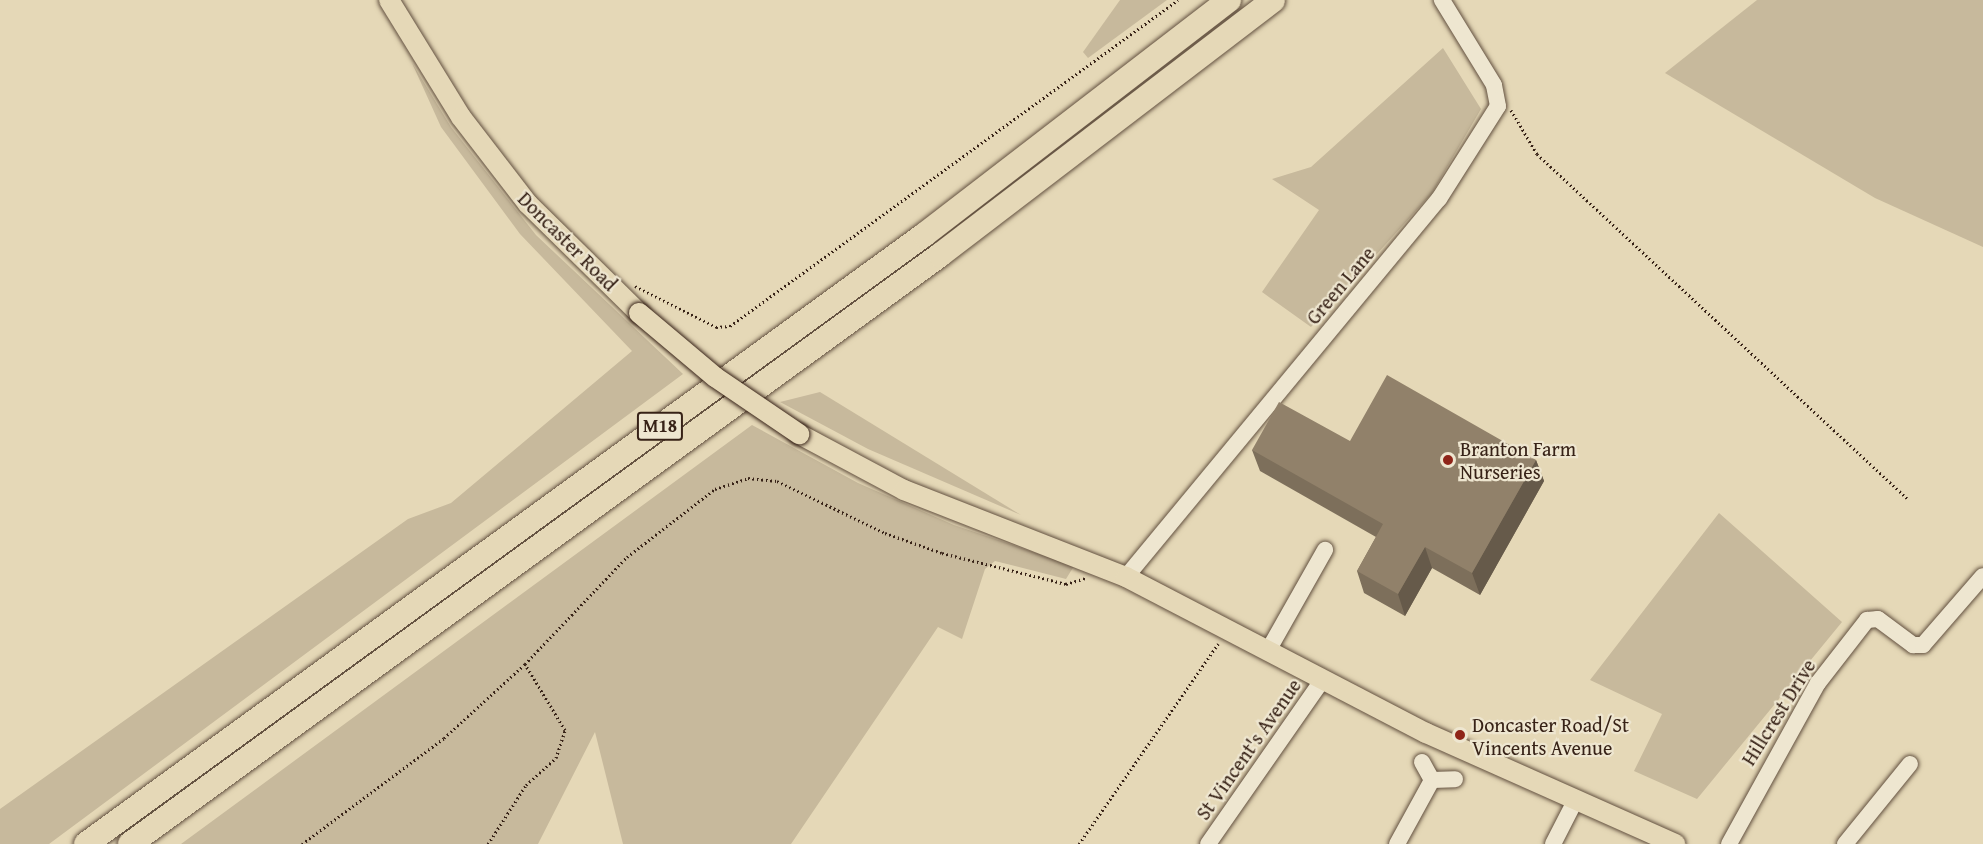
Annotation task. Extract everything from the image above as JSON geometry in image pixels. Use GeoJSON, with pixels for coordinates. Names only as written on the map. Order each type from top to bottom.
{"type":"FeatureCollection","features":[{"type":"Feature","properties":{"kind":"highway","name":"M18"},"geometry":{"type":"LineString","coordinates":[[86,844],[924,235],[1229,0]]}},
{"type":"Feature","properties":{"kind":"highway","name":"M18"},"geometry":{"type":"LineString","coordinates":[[130,844],[940,255],[1273,0]]}},
{"type":"Feature","properties":{"kind":"main road","name":"Doncaster Road"},"geometry":{"type":"LineString","coordinates":[[390,0],[461,117],[528,204],[639,313],[715,376],[799,434],[904,490],[1126,577],[1269,649],[1323,679],[1574,803],[1675,844]]}},
{"type":"Feature","properties":{"kind":"street"},"geometry":{"type":"LineString","coordinates":[[1442,0],[1494,85],[1498,106]]}},
{"type":"Feature","properties":{"kind":"street","name":"Green Lane"},"geometry":{"type":"LineString","coordinates":[[1126,577],[1439,199],[1498,106]]}},
{"type":"Feature","properties":{"kind":"street"},"geometry":{"type":"LineString","coordinates":[[1269,649],[1325,550]]}},
{"type":"Feature","properties":{"kind":"street","name":"Hillcrest Drive"},"geometry":{"type":"LineString","coordinates":[[1729,844],[1818,683],[1867,620],[1878,619],[1913,645],[1923,645],[1983,576]]}},
{"type":"Feature","properties":{"kind":"street","name":"St Vincent's Avenue"},"geometry":{"type":"LineString","coordinates":[[1208,844],[1323,679]]}},
{"type":"Feature","properties":{"kind":"street"},"geometry":{"type":"LineString","coordinates":[[1422,762],[1432,780]]}},
{"type":"Feature","properties":{"kind":"street"},"geometry":{"type":"LineString","coordinates":[[1845,844],[1910,765]]}},
{"type":"Feature","properties":{"kind":"street"},"geometry":{"type":"LineString","coordinates":[[1432,780],[1455,779]]}},
{"type":"Feature","properties":{"kind":"street"},"geometry":{"type":"LineString","coordinates":[[1397,844],[1432,780]]}},
{"type":"Feature","properties":{"kind":"street"},"geometry":{"type":"LineString","coordinates":[[1553,844],[1574,803]]}},
{"type":"Feature","properties":{"kind":"path"},"geometry":{"type":"LineString","coordinates":[[621,295],[641,286],[716,327],[730,326],[1178,0]]}},
{"type":"Feature","properties":{"kind":"path"},"geometry":{"type":"LineString","coordinates":[[1498,106],[1521,121],[1537,154],[1909,500]]}},
{"type":"Feature","properties":{"kind":"path"},"geometry":{"type":"LineString","coordinates":[[302,844],[444,738],[525,664],[627,557],[715,489],[748,478],[777,481],[885,533],[965,559],[1066,584],[1081,584],[1098,566]]}},
{"type":"Feature","properties":{"kind":"path"},"geometry":{"type":"LineString","coordinates":[[1079,844],[1226,640]]}},
{"type":"Feature","properties":{"kind":"path"},"geometry":{"type":"LineString","coordinates":[[488,844],[526,785],[556,758],[565,730],[525,664]]}},
{"type":"Feature","properties":{"kind":"shaded area"},"geometry":{"type":"Polygon","coordinates":[[[1120,0],[1167,0],[1088,58],[1083,52],[1120,0]]]}},
{"type":"Feature","properties":{"kind":"shaded area"},"geometry":{"type":"Polygon","coordinates":[[[1757,0],[1983,0],[1983,247],[1875,198],[1665,73],[1757,0]]]}},
{"type":"Feature","properties":{"kind":"shaded area"},"geometry":{"type":"Polygon","coordinates":[[[1443,48],[1481,109],[1432,193],[1311,327],[1262,292],[1319,210],[1272,179],[1311,167],[1443,48]]]}},
{"type":"Feature","properties":{"kind":"shaded area"},"geometry":{"type":"Polygon","coordinates":[[[412,63],[451,127],[536,235],[683,374],[49,844],[0,844],[0,809],[408,519],[451,503],[632,351],[520,234],[441,127],[412,63]]]}},
{"type":"Feature","properties":{"kind":"shaded area"},"geometry":{"type":"Polygon","coordinates":[[[820,392],[1021,515],[868,449],[780,402],[820,392]]]}},
{"type":"Feature","properties":{"kind":"shaded area"},"geometry":{"type":"Polygon","coordinates":[[[752,425],[858,483],[954,525],[1074,566],[1066,579],[995,561],[985,569],[962,639],[938,627],[791,844],[623,844],[595,732],[538,844],[181,844],[752,425]]]}},
{"type":"Feature","properties":{"kind":"shaded area"},"geometry":{"type":"Polygon","coordinates":[[[1719,513],[1842,622],[1697,799],[1634,771],[1662,714],[1590,680],[1719,513]]]}},
{"type":"Feature","properties":{"kind":"building"},"geometry":{"type":"Polygon","coordinates":[[[1387,375],[1536,460],[1472,573],[1425,547],[1398,594],[1357,571],[1383,524],[1252,450],[1279,402],[1350,441],[1387,375]]]}},
{"type":"Feature","properties":{"kind":"place","name":"Branton Farm Nurseries"},"geometry":{"type":"Point","coordinates":[1448,460]}},
{"type":"Feature","properties":{"kind":"place","name":"Doncaster Road/St Vincents Avenue"},"geometry":{"type":"Point","coordinates":[1460,735]}}]}
